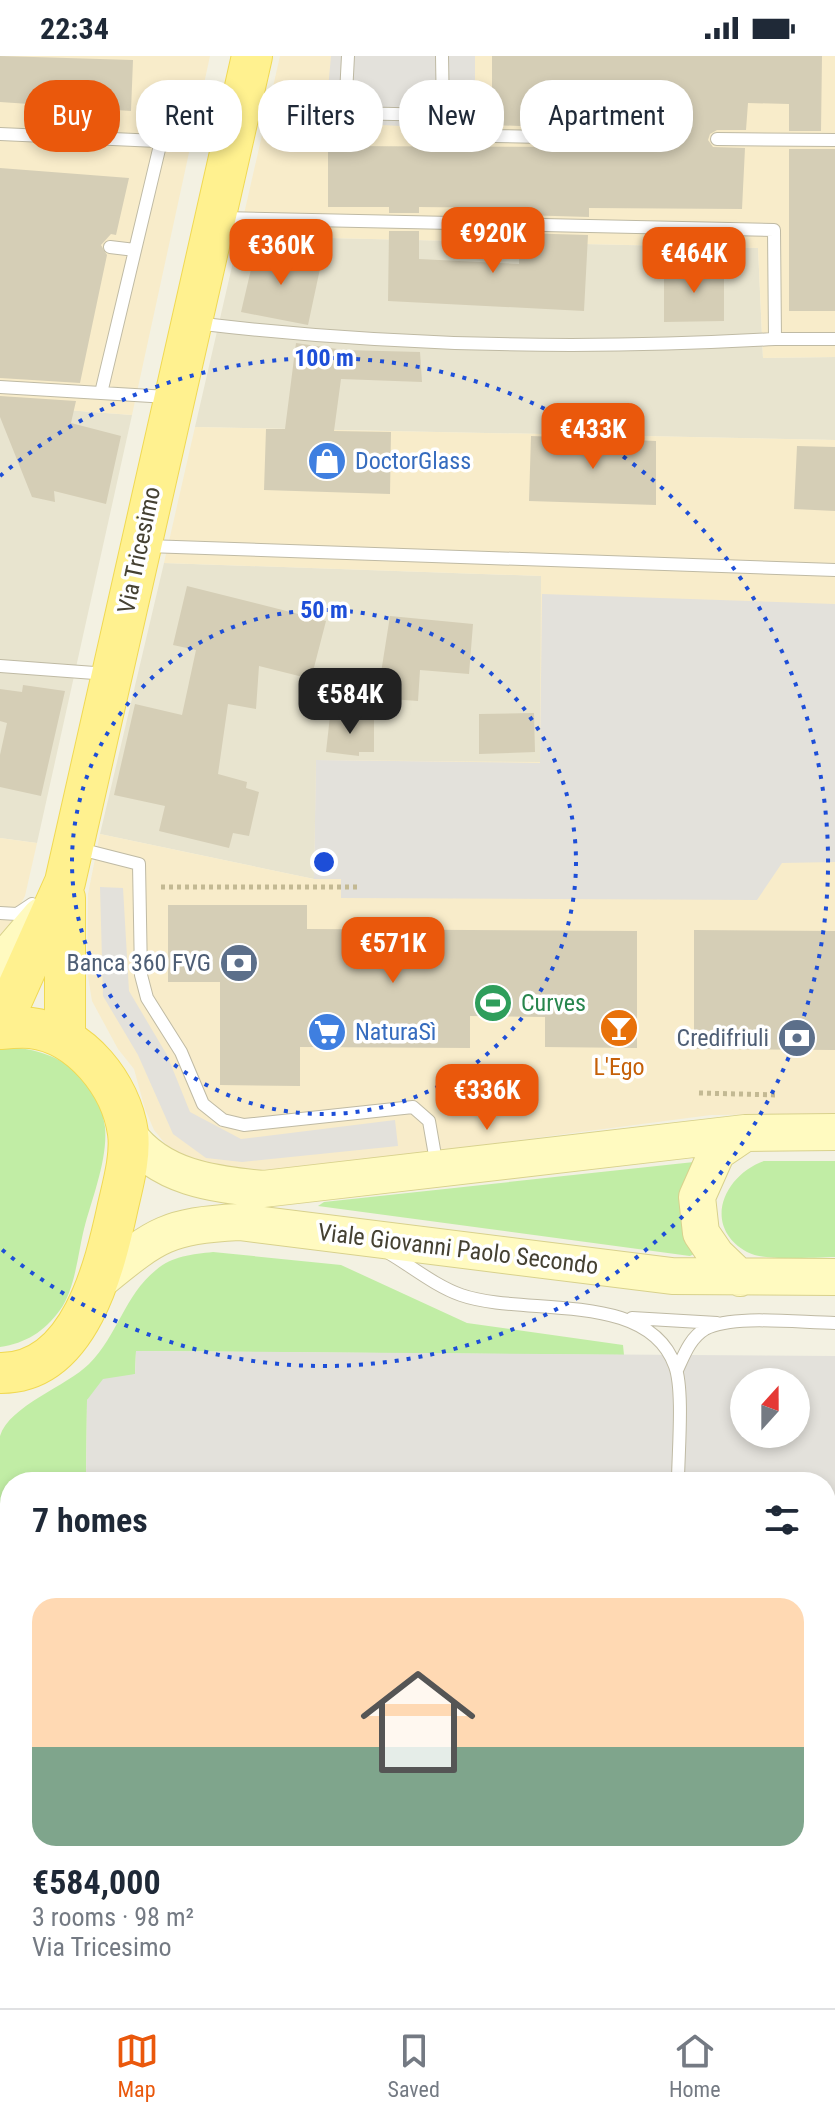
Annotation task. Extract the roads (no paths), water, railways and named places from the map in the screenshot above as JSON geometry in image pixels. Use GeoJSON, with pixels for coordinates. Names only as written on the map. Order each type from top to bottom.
{"type":"FeatureCollection","features":[{"type":"Feature","properties":{"kind":"main road","name":"Via Tricesimo"},"geometry":{"type":"LineString","coordinates":[[242,95],[252,56]]}},
{"type":"Feature","properties":{"kind":"main road","name":"Via Tricesimo"},"geometry":{"type":"LineString","coordinates":[[0,1028],[69,865],[229,152]]}},
{"type":"Feature","properties":{"kind":"main road","name":"Via Tricesimo"},"geometry":{"type":"LineString","coordinates":[[65,1039],[69,865]]}},
{"type":"Feature","properties":{"kind":"main road"},"geometry":{"type":"LineString","coordinates":[[0,964],[27,936],[69,865]]}},
{"type":"Feature","properties":{"kind":"main road"},"geometry":{"type":"LineString","coordinates":[[0,1028],[32,1028],[65,1039],[93,1060],[117,1098],[128,1134],[125,1173],[98,1282],[84,1312],[53,1352],[2,1376]]}},
{"type":"Feature","properties":{"kind":"main road","name":"Viale Giovanni Paolo Secondo"},"geometry":{"type":"LineString","coordinates":[[128,1134],[139,1150],[166,1167],[204,1183],[263,1189],[745,1133],[835,1132]]}},
{"type":"Feature","properties":{"kind":"main road"},"geometry":{"type":"LineString","coordinates":[[740,1278],[716,1255],[701,1233],[697,1197],[717,1152],[745,1133]]}},
{"type":"Feature","properties":{"kind":"main road","name":"Viale Giovanni Paolo Secondo"},"geometry":{"type":"LineString","coordinates":[[98,1282],[151,1239],[178,1228],[239,1222],[356,1234],[672,1276],[835,1277]]}},
{"type":"Feature","properties":{"kind":"lane"},"geometry":{"type":"LineString","coordinates":[[347,80],[348,56]]}},
{"type":"Feature","properties":{"kind":"lane"},"geometry":{"type":"LineString","coordinates":[[442,56],[442,80]]}},
{"type":"Feature","properties":{"kind":"lane"},"geometry":{"type":"LineString","coordinates":[[0,134],[136,140]]}},
{"type":"Feature","properties":{"kind":"lane"},"geometry":{"type":"LineString","coordinates":[[717,139],[835,140]]}},
{"type":"Feature","properties":{"kind":"lane"},"geometry":{"type":"LineString","coordinates":[[101,393],[158,152]]}},
{"type":"Feature","properties":{"kind":"lane"},"geometry":{"type":"LineString","coordinates":[[214,217],[774,230],[775,339]]}},
{"type":"Feature","properties":{"kind":"lane"},"geometry":{"type":"LineString","coordinates":[[110,247],[135,250]]}},
{"type":"Feature","properties":{"kind":"lane"},"geometry":{"type":"LineString","coordinates":[[190,322],[318,338],[660,346],[835,339]]}},
{"type":"Feature","properties":{"kind":"lane"},"geometry":{"type":"LineString","coordinates":[[0,387],[172,397]]}},
{"type":"Feature","properties":{"kind":"lane"},"geometry":{"type":"LineString","coordinates":[[140,546],[835,570]]}},
{"type":"Feature","properties":{"kind":"lane"},"geometry":{"type":"LineString","coordinates":[[0,666],[112,674]]}},
{"type":"Feature","properties":{"kind":"lane"},"geometry":{"type":"LineString","coordinates":[[0,913],[17,914],[69,865],[139,864],[141,975],[147,998],[181,1052],[203,1104],[223,1120],[244,1125],[413,1107],[429,1121],[437,1168]]}},
{"type":"Feature","properties":{"kind":"lane"},"geometry":{"type":"LineString","coordinates":[[356,1234],[461,1295],[620,1317],[722,1323],[835,1323]]}},
{"type":"Feature","properties":{"kind":"lane"},"geometry":{"type":"LineString","coordinates":[[620,1317],[651,1330],[667,1346],[677,1370],[678,1472]]}},
{"type":"Feature","properties":{"kind":"lane"},"geometry":{"type":"LineString","coordinates":[[677,1370],[695,1338],[703,1330],[722,1323]]}},
{"type":"Feature","properties":{"kind":"place","name":"DoctorGlass"},"geometry":{"type":"Point","coordinates":[327,461]}},
{"type":"Feature","properties":{"kind":"place","name":"Banca 360 FVG"},"geometry":{"type":"Point","coordinates":[239,963]}},
{"type":"Feature","properties":{"kind":"place","name":"Curves"},"geometry":{"type":"Point","coordinates":[493,1003]}},
{"type":"Feature","properties":{"kind":"place","name":"L'Ego"},"geometry":{"type":"Point","coordinates":[619,1028]}},
{"type":"Feature","properties":{"kind":"place","name":"NaturaSì"},"geometry":{"type":"Point","coordinates":[327,1032]}},
{"type":"Feature","properties":{"kind":"place","name":"Credifriuli"},"geometry":{"type":"Point","coordinates":[797,1038]}}]}
